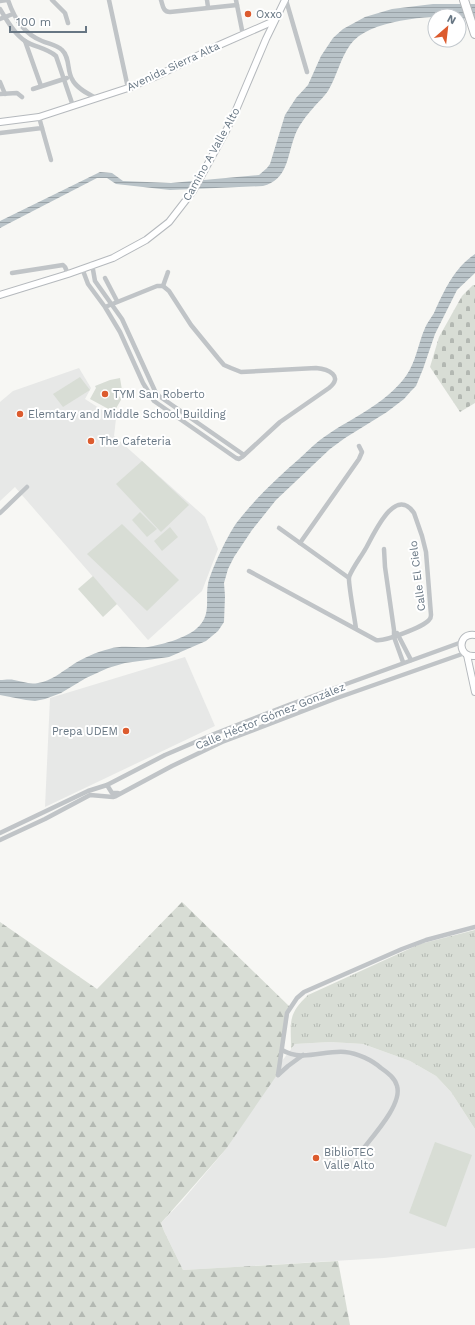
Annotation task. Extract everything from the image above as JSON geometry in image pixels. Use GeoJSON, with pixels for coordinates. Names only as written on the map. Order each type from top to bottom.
{"type":"FeatureCollection","features":[{"type":"Feature","properties":{"kind":"highway"},"geometry":{"type":"LineString","coordinates":[[463,2],[475,34]]}},
{"type":"Feature","properties":{"kind":"street"},"geometry":{"type":"LineString","coordinates":[[0,2],[7,0],[13,14],[23,28],[32,36],[64,52],[71,77],[79,87],[96,98]]}},
{"type":"Feature","properties":{"kind":"street"},"geometry":{"type":"LineString","coordinates":[[52,0],[65,13],[68,22]]}},
{"type":"Feature","properties":{"kind":"street"},"geometry":{"type":"LineString","coordinates":[[108,0],[128,88]]}},
{"type":"Feature","properties":{"kind":"street"},"geometry":{"type":"LineString","coordinates":[[161,0],[163,7],[167,12],[208,8],[236,2],[243,35]]}},
{"type":"Feature","properties":{"kind":"street"},"geometry":{"type":"LineString","coordinates":[[207,0],[208,8]]}},
{"type":"Feature","properties":{"kind":"street"},"geometry":{"type":"LineString","coordinates":[[286,0],[307,72]]}},
{"type":"Feature","properties":{"kind":"street","name":"Camino A Valle Alto"},"geometry":{"type":"LineString","coordinates":[[0,295],[68,274],[122,254],[146,240],[169,222],[200,180],[236,110],[274,21],[286,0]]}},
{"type":"Feature","properties":{"kind":"street"},"geometry":{"type":"LineString","coordinates":[[0,9],[3,18],[25,41],[51,52],[58,59],[73,106]]}},
{"type":"Feature","properties":{"kind":"street"},"geometry":{"type":"LineString","coordinates":[[3,18],[13,14]]}},
{"type":"Feature","properties":{"kind":"street","name":"Avenida Sierra Alta"},"geometry":{"type":"LineString","coordinates":[[0,122],[38,116],[128,88],[274,21]]}},
{"type":"Feature","properties":{"kind":"street"},"geometry":{"type":"LineString","coordinates":[[25,41],[40,86]]}},
{"type":"Feature","properties":{"kind":"street"},"geometry":{"type":"LineString","coordinates":[[51,52],[54,46]]}},
{"type":"Feature","properties":{"kind":"street"},"geometry":{"type":"LineString","coordinates":[[33,89],[71,77]]}},
{"type":"Feature","properties":{"kind":"street"},"geometry":{"type":"LineString","coordinates":[[0,82],[2,94],[15,92],[20,95]]}},
{"type":"Feature","properties":{"kind":"street"},"geometry":{"type":"LineString","coordinates":[[38,116],[51,160]]}},
{"type":"Feature","properties":{"kind":"street"},"geometry":{"type":"LineString","coordinates":[[0,132],[42,128]]}},
{"type":"Feature","properties":{"kind":"street"},"geometry":{"type":"LineString","coordinates":[[92,264],[95,281],[122,319],[150,382],[159,396],[244,455]]}},
{"type":"Feature","properties":{"kind":"street"},"geometry":{"type":"LineString","coordinates":[[12,273],[63,265],[68,274]]}},
{"type":"Feature","properties":{"kind":"street"},"geometry":{"type":"LineString","coordinates":[[82,268],[88,284],[105,307],[120,332],[143,383],[154,401],[236,458],[240,459],[280,422],[332,385],[335,381],[332,373],[327,370],[316,368],[241,372],[224,365],[204,342],[169,291],[163,286],[157,286],[111,303],[105,307]]}},
{"type":"Feature","properties":{"kind":"street"},"geometry":{"type":"LineString","coordinates":[[163,286],[168,272]]}},
{"type":"Feature","properties":{"kind":"street"},"geometry":{"type":"LineString","coordinates":[[105,278],[117,301]]}},
{"type":"Feature","properties":{"kind":"street"},"geometry":{"type":"LineString","coordinates":[[88,284],[95,281]]}},
{"type":"Feature","properties":{"kind":"street"},"geometry":{"type":"LineString","coordinates":[[128,350],[135,348]]}},
{"type":"Feature","properties":{"kind":"street"},"geometry":{"type":"LineString","coordinates":[[154,401],[159,396]]}},
{"type":"Feature","properties":{"kind":"street"},"geometry":{"type":"LineString","coordinates":[[194,429],[198,423]]}},
{"type":"Feature","properties":{"kind":"street"},"geometry":{"type":"LineString","coordinates":[[300,543],[360,460],[362,452],[359,446]]}},
{"type":"Feature","properties":{"kind":"street"},"geometry":{"type":"LineString","coordinates":[[0,512],[27,487]]}},
{"type":"Feature","properties":{"kind":"street","name":"Calle El Cielo"},"geometry":{"type":"LineString","coordinates":[[249,570],[379,641],[394,637],[425,624],[431,615],[426,552],[420,529],[411,510],[404,504],[400,504],[393,508],[385,515],[349,578]]}},
{"type":"Feature","properties":{"kind":"street"},"geometry":{"type":"LineString","coordinates":[[279,528],[349,578],[356,629]]}},
{"type":"Feature","properties":{"kind":"street"},"geometry":{"type":"LineString","coordinates":[[384,549],[394,637],[403,662]]}},
{"type":"Feature","properties":{"kind":"street"},"geometry":{"type":"LineString","coordinates":[[394,630],[399,635],[411,660]]}},
{"type":"Feature","properties":{"kind":"street"},"geometry":{"type":"LineString","coordinates":[[475,635],[468,635],[465,637],[461,646],[466,654],[475,692]]}},
{"type":"Feature","properties":{"kind":"street","name":"Calle Héctor Gómez González"},"geometry":{"type":"LineString","coordinates":[[0,833],[107,785],[165,755],[208,737],[403,662],[462,642]]}},
{"type":"Feature","properties":{"kind":"street"},"geometry":{"type":"LineString","coordinates":[[398,648],[404,645]]}},
{"type":"Feature","properties":{"kind":"street"},"geometry":{"type":"LineString","coordinates":[[466,654],[475,656]]}},
{"type":"Feature","properties":{"kind":"street","name":"Calle Héctor Gómez González"},"geometry":{"type":"LineString","coordinates":[[0,840],[45,819],[89,793],[113,797],[222,742],[338,698],[466,654]]}},
{"type":"Feature","properties":{"kind":"street"},"geometry":{"type":"LineString","coordinates":[[333,689],[338,698]]}},
{"type":"Feature","properties":{"kind":"street"},"geometry":{"type":"LineString","coordinates":[[107,785],[112,793],[121,793]]}},
{"type":"Feature","properties":{"kind":"street"},"geometry":{"type":"LineString","coordinates":[[304,1055],[288,1066],[278,1076],[287,1013],[297,998],[304,992],[402,949],[426,940],[475,927]]}},
{"type":"Feature","properties":{"kind":"street"},"geometry":{"type":"LineString","coordinates":[[282,1050],[289,1054],[304,1055],[335,1052],[346,1052],[359,1055],[379,1066],[393,1078],[398,1089],[398,1094],[393,1108],[358,1154]]}},
{"type":"Feature","properties":{"kind":"shaded area"},"geometry":{"type":"Polygon","coordinates":[[[433,4],[475,4],[475,18],[467,18],[467,8],[427,8],[427,17],[385,24],[359,36],[347,50],[328,91],[300,125],[282,173],[271,183],[263,186],[170,190],[116,184],[107,178],[97,178],[0,228],[0,221],[100,172],[112,173],[123,181],[171,183],[259,175],[270,164],[285,115],[296,98],[308,85],[321,56],[333,38],[343,29],[365,17],[392,9],[433,4]]]}},
{"type":"Feature","properties":{"kind":"shaded area"},"geometry":{"type":"Polygon","coordinates":[[[475,254],[475,273],[457,290],[435,334],[416,386],[404,399],[387,412],[330,449],[276,500],[252,530],[228,569],[224,583],[224,622],[218,631],[206,641],[169,657],[125,663],[108,668],[86,678],[61,693],[45,699],[35,701],[0,695],[0,680],[12,680],[32,684],[43,682],[80,660],[100,652],[119,647],[148,647],[160,645],[180,638],[196,629],[201,624],[206,614],[208,584],[216,561],[234,526],[267,488],[317,442],[377,404],[397,387],[406,376],[415,359],[426,326],[450,280],[461,266],[475,254]]]}},
{"type":"Feature","properties":{"kind":"shaded area"},"geometry":{"type":"Polygon","coordinates":[[[79,368],[91,388],[85,399],[116,419],[114,436],[205,517],[218,549],[202,591],[148,640],[15,487],[0,501],[0,402],[13,391],[79,368]]]}},
{"type":"Feature","properties":{"kind":"shaded area","name":"Prepa UDEM"},"geometry":{"type":"Polygon","coordinates":[[[185,657],[215,726],[45,807],[50,698],[185,657]]]}},
{"type":"Feature","properties":{"kind":"shaded area"},"geometry":{"type":"Polygon","coordinates":[[[330,1042],[363,1044],[410,1061],[436,1076],[451,1092],[475,1129],[475,1248],[384,1258],[183,1270],[161,1223],[182,1201],[226,1149],[275,1070],[295,1044],[330,1042]]]}},
{"type":"Feature","properties":{"kind":"green space"},"geometry":{"type":"Polygon","coordinates":[[[473,285],[475,285],[475,403],[460,412],[430,367],[439,337],[462,296],[473,285]]]}},
{"type":"Feature","properties":{"kind":"green space"},"geometry":{"type":"Polygon","coordinates":[[[80,377],[90,390],[63,407],[53,394],[80,377]]]}},
{"type":"Feature","properties":{"kind":"green space","name":"TYM San Roberto"},"geometry":{"type":"Polygon","coordinates":[[[120,378],[122,390],[116,395],[122,398],[114,412],[90,399],[96,388],[95,386],[120,378]]]}},
{"type":"Feature","properties":{"kind":"green space"},"geometry":{"type":"Polygon","coordinates":[[[142,461],[189,505],[161,532],[116,484],[142,461]]]}},
{"type":"Feature","properties":{"kind":"green space"},"geometry":{"type":"Polygon","coordinates":[[[140,512],[157,529],[147,537],[132,520],[140,512]]]}},
{"type":"Feature","properties":{"kind":"green space"},"geometry":{"type":"Polygon","coordinates":[[[122,524],[179,580],[147,611],[87,554],[122,524]]]}},
{"type":"Feature","properties":{"kind":"green space"},"geometry":{"type":"Polygon","coordinates":[[[170,527],[178,537],[162,551],[154,541],[170,527]]]}},
{"type":"Feature","properties":{"kind":"green space"},"geometry":{"type":"Polygon","coordinates":[[[93,576],[117,604],[103,617],[78,589],[93,576]]]}},
{"type":"Feature","properties":{"kind":"green space"},"geometry":{"type":"Polygon","coordinates":[[[182,902],[290,1007],[279,1072],[226,1149],[161,1223],[164,1231],[183,1270],[338,1261],[350,1325],[0,1325],[0,922],[97,989],[182,902]]]}},
{"type":"Feature","properties":{"kind":"green space"},"geometry":{"type":"Polygon","coordinates":[[[475,930],[475,1129],[451,1092],[436,1076],[410,1061],[363,1044],[330,1042],[295,1044],[291,1049],[291,1025],[293,1014],[296,1008],[308,995],[420,944],[475,930]]]}},
{"type":"Feature","properties":{"kind":"green space"},"geometry":{"type":"Polygon","coordinates":[[[435,1142],[472,1155],[446,1227],[409,1213],[435,1142]]]}},
{"type":"Feature","properties":{"kind":"place","name":"Oxxo"},"geometry":{"type":"Point","coordinates":[248,14]}},
{"type":"Feature","properties":{"kind":"place","name":"TYM San Roberto"},"geometry":{"type":"Point","coordinates":[105,394]}},
{"type":"Feature","properties":{"kind":"place","name":"Elemtary and Middle School Building"},"geometry":{"type":"Point","coordinates":[20,414]}},
{"type":"Feature","properties":{"kind":"place","name":"The Cafeteria"},"geometry":{"type":"Point","coordinates":[91,441]}},
{"type":"Feature","properties":{"kind":"place","name":"Prepa UDEM"},"geometry":{"type":"Point","coordinates":[126,731]}},
{"type":"Feature","properties":{"kind":"place","name":"BiblioTEC Valle Alto"},"geometry":{"type":"Point","coordinates":[316,1158]}}]}
